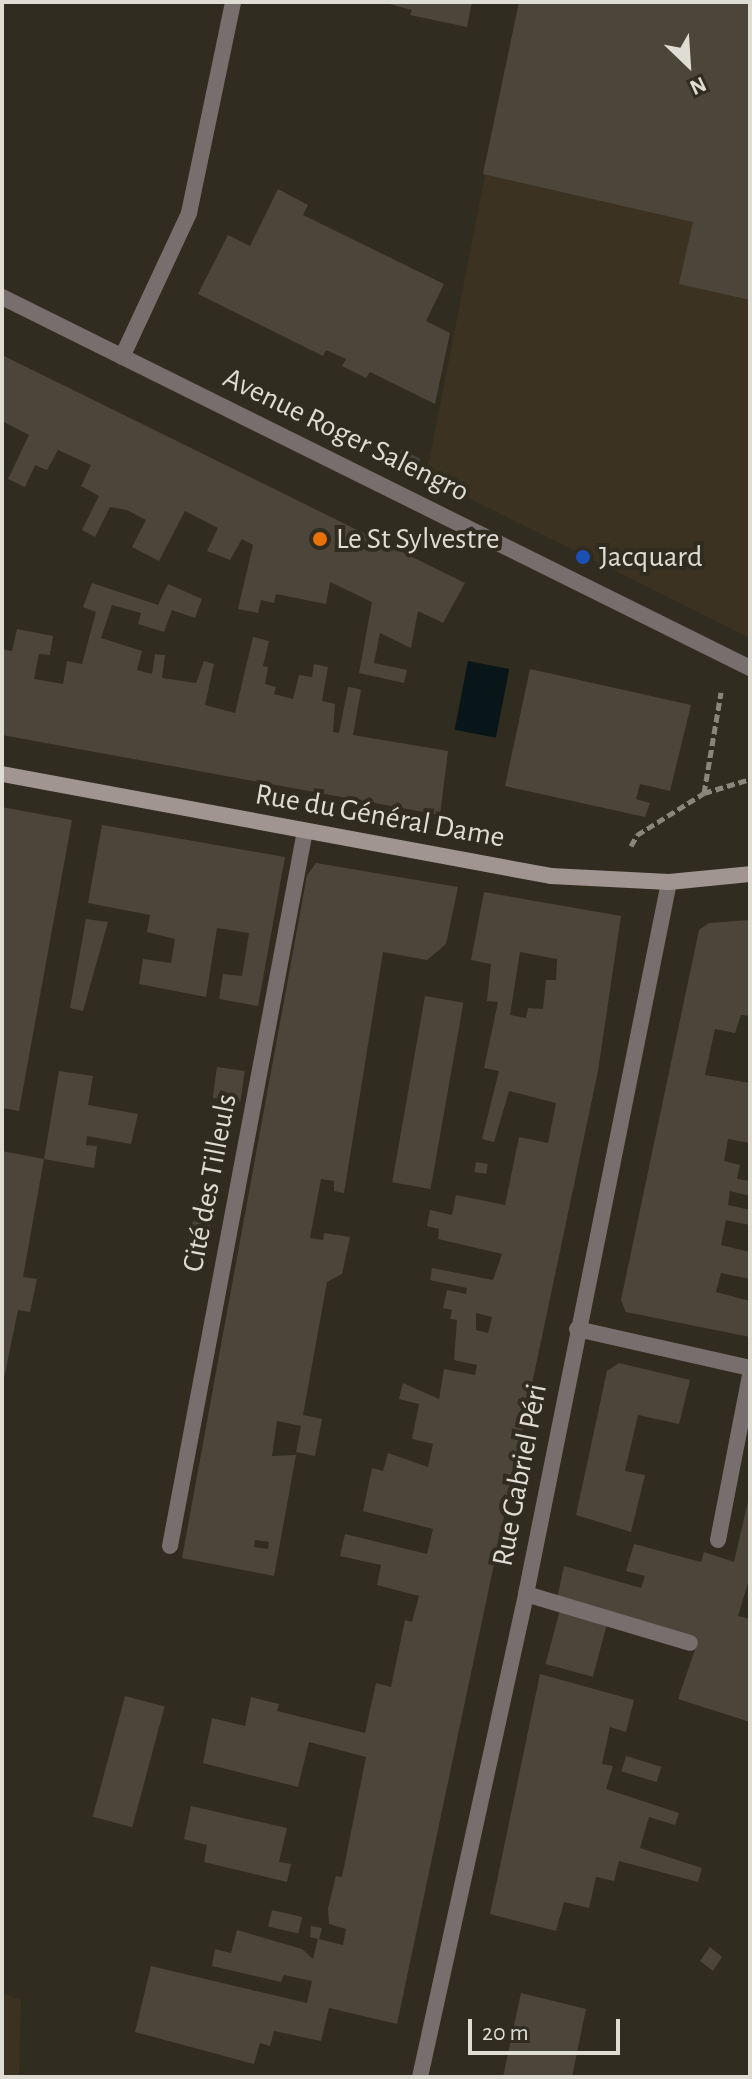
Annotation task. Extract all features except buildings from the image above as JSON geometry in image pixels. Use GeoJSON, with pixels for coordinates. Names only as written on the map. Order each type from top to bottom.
{"type":"FeatureCollection","features":[{"type":"Feature","properties":{"kind":"street"},"geometry":{"type":"LineString","coordinates":[[122,357],[189,213],[233,2]]}},
{"type":"Feature","properties":{"kind":"street","name":"Avenue Roger Salengro"},"geometry":{"type":"LineString","coordinates":[[2,297],[750,668]]}},
{"type":"Feature","properties":{"kind":"street","name":"Rue du Général Dame"},"geometry":{"type":"LineString","coordinates":[[2,774],[551,876],[613,882],[669,882],[750,874]]}},
{"type":"Feature","properties":{"kind":"street","name":"Cité des Tilleuls"},"geometry":{"type":"LineString","coordinates":[[170,1546],[305,831]]}},
{"type":"Feature","properties":{"kind":"street","name":"Rue Gabriel Péri"},"geometry":{"type":"LineString","coordinates":[[420,2077],[526,1594],[669,882]]}},
{"type":"Feature","properties":{"kind":"street"},"geometry":{"type":"LineString","coordinates":[[577,1329],[750,1368]]}},
{"type":"Feature","properties":{"kind":"street"},"geometry":{"type":"LineString","coordinates":[[718,1540],[750,1375]]}},
{"type":"Feature","properties":{"kind":"street"},"geometry":{"type":"LineString","coordinates":[[526,1594],[690,1643]]}},
{"type":"Feature","properties":{"kind":"path"},"geometry":{"type":"LineString","coordinates":[[704,793],[727,655]]}},
{"type":"Feature","properties":{"kind":"path"},"geometry":{"type":"LineString","coordinates":[[613,882],[637,835],[704,793],[750,779]]}},
{"type":"Feature","properties":{"kind":"shaded area"},"geometry":{"type":"Polygon","coordinates":[[[519,2],[750,2],[750,638],[426,477],[519,2]]]}},
{"type":"Feature","properties":{"kind":"shaded area"},"geometry":{"type":"Polygon","coordinates":[[[468,661],[509,669],[496,738],[455,730],[468,661]]]}},
{"type":"Feature","properties":{"kind":"shaded area"},"geometry":{"type":"Polygon","coordinates":[[[2,1993],[21,2000],[19,2077],[2,2077],[2,1993]]]}},
{"type":"Feature","properties":{"kind":"place","name":"Le St Sylvestre"},"geometry":{"type":"Point","coordinates":[320,539]}},
{"type":"Feature","properties":{"kind":"place","name":"Jacquard"},"geometry":{"type":"Point","coordinates":[583,557]}}]}
